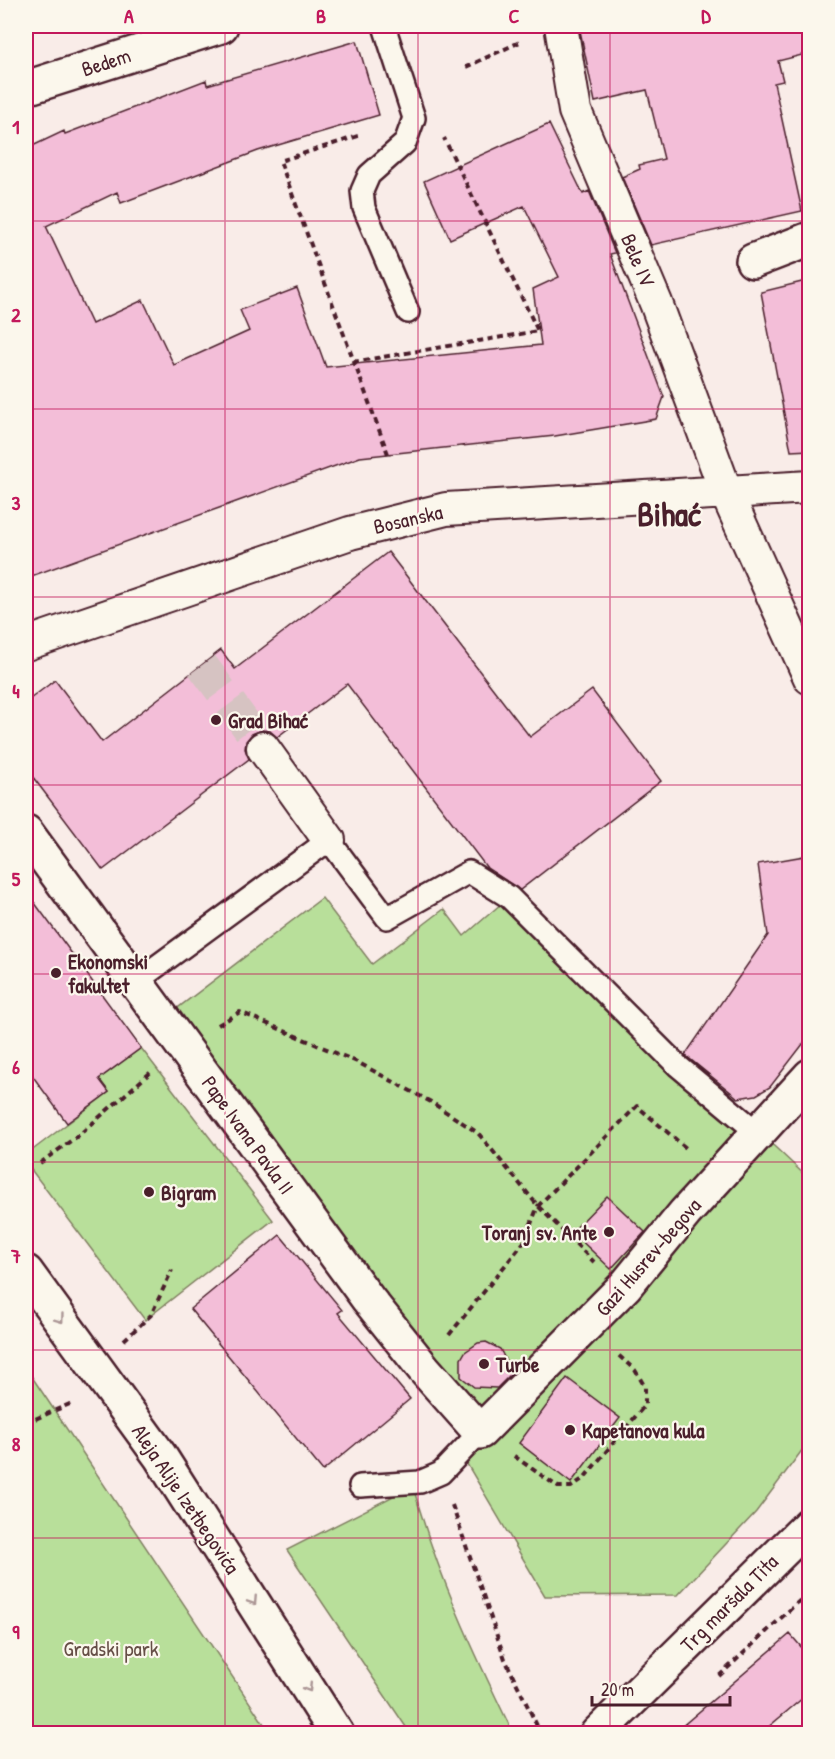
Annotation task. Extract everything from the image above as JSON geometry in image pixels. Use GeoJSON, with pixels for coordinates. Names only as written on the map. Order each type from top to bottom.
{"type":"FeatureCollection","features":[{"type":"Feature","properties":{"kind":"street","name":"Bedem"},"geometry":{"type":"LineString","coordinates":[[26,88],[221,26]]}},
{"type":"Feature","properties":{"kind":"street","name":"Bele IV"},"geometry":{"type":"LineString","coordinates":[[561,26],[575,111],[656,303],[726,492],[810,678]]}},
{"type":"Feature","properties":{"kind":"street"},"geometry":{"type":"LineString","coordinates":[[753,261],[810,239]]}},
{"type":"Feature","properties":{"kind":"street","name":"Bosanska"},"geometry":{"type":"LineString","coordinates":[[26,644],[350,533],[446,509],[810,487]]}},
{"type":"Feature","properties":{"kind":"street"},"geometry":{"type":"LineString","coordinates":[[263,748],[329,840]]}},
{"type":"Feature","properties":{"kind":"street","name":"Pape Ivana Pavla II"},"geometry":{"type":"LineString","coordinates":[[26,832],[368,1299],[424,1369],[480,1432]]}},
{"type":"Feature","properties":{"kind":"street","name":"Gazi Husrev-begova"},"geometry":{"type":"LineString","coordinates":[[480,1432],[626,1286],[685,1213],[810,1076]]}},
{"type":"Feature","properties":{"kind":"street","name":"Aleja Alije Izetbegovića"},"geometry":{"type":"LineString","coordinates":[[26,1272],[160,1456],[337,1734]]}},
{"type":"Feature","properties":{"kind":"street","name":"Trg maršala Tita"},"geometry":{"type":"LineString","coordinates":[[597,1734],[810,1524]]}},
{"type":"Feature","properties":{"kind":"lane"},"geometry":{"type":"LineString","coordinates":[[384,26],[414,118],[405,143],[369,175],[362,191],[364,208],[408,312]]}},
{"type":"Feature","properties":{"kind":"lane"},"geometry":{"type":"LineString","coordinates":[[134,982],[329,840],[387,918],[469,872],[510,897],[678,1066],[758,1133]]}},
{"type":"Feature","properties":{"kind":"lane"},"geometry":{"type":"LineString","coordinates":[[360,1486],[420,1482],[441,1473],[480,1432]]}},
{"type":"Feature","properties":{"kind":"path"},"geometry":{"type":"LineString","coordinates":[[466,67],[523,41]]}},
{"type":"Feature","properties":{"kind":"path"},"geometry":{"type":"LineString","coordinates":[[353,362],[537,331],[447,140],[414,118],[280,160],[353,362],[388,454]]}},
{"type":"Feature","properties":{"kind":"path"},"geometry":{"type":"LineString","coordinates":[[40,1163],[79,1135],[183,1046],[240,1012],[346,1057],[431,1102],[478,1133],[538,1206],[599,1267]]}},
{"type":"Feature","properties":{"kind":"path"},"geometry":{"type":"LineString","coordinates":[[472,1304],[524,1242],[538,1206],[637,1106],[691,1152]]}},
{"type":"Feature","properties":{"kind":"path"},"geometry":{"type":"LineString","coordinates":[[95,1367],[151,1315],[172,1270]]}},
{"type":"Feature","properties":{"kind":"path"},"geometry":{"type":"LineString","coordinates":[[480,1432],[558,1487],[571,1487],[584,1478],[645,1405],[645,1387],[635,1370],[587,1327]]}},
{"type":"Feature","properties":{"kind":"path"},"geometry":{"type":"LineString","coordinates":[[26,1423],[76,1401]]}},
{"type":"Feature","properties":{"kind":"path"},"geometry":{"type":"LineString","coordinates":[[441,1473],[505,1659],[541,1734]]}},
{"type":"Feature","properties":{"kind":"path"},"geometry":{"type":"LineString","coordinates":[[716,1678],[810,1591]]}},
{"type":"Feature","properties":{"kind":"green space"},"geometry":{"type":"Polygon","coordinates":[[[509,897],[809,1179],[809,1441],[756,1512],[678,1595],[545,1596],[464,1459],[479,1431],[162,1020],[322,898],[372,964],[444,909],[464,936],[509,897]]]}},
{"type":"Feature","properties":{"kind":"green space","name":"Bigram"},"geometry":{"type":"Polygon","coordinates":[[[141,1048],[273,1220],[145,1320],[26,1163],[26,1155],[109,1092],[99,1079],[141,1048]]]}},
{"type":"Feature","properties":{"kind":"green space","name":"Gradski park"},"geometry":{"type":"Polygon","coordinates":[[[26,1368],[270,1733],[26,1733],[26,1368]]]}},
{"type":"Feature","properties":{"kind":"green space"},"geometry":{"type":"Polygon","coordinates":[[[413,1486],[444,1581],[513,1733],[410,1733],[287,1550],[413,1486]]]}},
{"type":"Feature","properties":{"kind":"building"},"geometry":{"type":"Polygon","coordinates":[[[579,26],[810,26],[810,53],[778,61],[783,81],[774,83],[802,211],[651,245],[622,177],[640,169],[639,165],[664,159],[647,90],[595,102],[579,26]]]}},
{"type":"Feature","properties":{"kind":"building"},"geometry":{"type":"Polygon","coordinates":[[[357,41],[379,115],[258,151],[121,203],[117,192],[46,226],[92,324],[143,300],[174,365],[249,331],[240,310],[297,288],[326,367],[541,345],[533,289],[559,277],[524,206],[450,239],[424,181],[549,124],[583,194],[589,191],[615,253],[610,254],[664,397],[656,419],[555,436],[360,457],[26,578],[26,149],[64,131],[65,134],[206,80],[207,85],[357,41]]]}},
{"type":"Feature","properties":{"kind":"building"},"geometry":{"type":"Polygon","coordinates":[[[810,280],[810,450],[791,451],[761,292],[810,280]]]}},
{"type":"Feature","properties":{"kind":"building","name":"Grad Bihać"},"geometry":{"type":"Polygon","coordinates":[[[388,552],[530,737],[592,690],[661,781],[520,890],[487,868],[347,684],[277,737],[270,731],[262,730],[252,734],[246,741],[245,749],[249,759],[103,870],[26,768],[26,702],[55,680],[102,742],[221,650],[235,669],[388,552]]]}},
{"type":"Feature","properties":{"kind":"building"},"geometry":{"type":"Polygon","coordinates":[[[810,855],[810,1035],[770,1087],[756,1095],[738,1098],[685,1055],[768,935],[758,864],[810,855]]]}},
{"type":"Feature","properties":{"kind":"building","name":"Ekonomski fakultet"},"geometry":{"type":"Polygon","coordinates":[[[26,891],[141,1048],[99,1079],[109,1092],[67,1123],[26,1067],[26,891]]]}},
{"type":"Feature","properties":{"kind":"building","name":"Toranj sv. Ante"},"geometry":{"type":"Polygon","coordinates":[[[607,1196],[645,1232],[611,1269],[572,1232],[607,1196]]]}},
{"type":"Feature","properties":{"kind":"building"},"geometry":{"type":"Polygon","coordinates":[[[280,1235],[342,1310],[338,1313],[410,1399],[323,1471],[190,1309],[280,1235]]]}},
{"type":"Feature","properties":{"kind":"building","name":"Turbe"},"geometry":{"type":"Polygon","coordinates":[[[486,1342],[500,1349],[512,1373],[497,1388],[474,1387],[461,1377],[461,1359],[465,1352],[478,1343],[486,1342]]]}},
{"type":"Feature","properties":{"kind":"building","name":"Kapetanova kula"},"geometry":{"type":"Polygon","coordinates":[[[567,1378],[620,1418],[571,1483],[519,1443],[567,1378]]]}},
{"type":"Feature","properties":{"kind":"building"},"geometry":{"type":"Polygon","coordinates":[[[790,1634],[810,1657],[810,1692],[760,1734],[673,1734],[790,1634]]]}},
{"type":"Feature","properties":{"kind":"tunnel"},"geometry":{"type":"LineString","coordinates":[[202,665],[263,748]]}},
{"type":"Feature","properties":{"kind":"place","name":"Grad Bihać"},"geometry":{"type":"Point","coordinates":[216,720]}},
{"type":"Feature","properties":{"kind":"place","name":"Ekonomski fakultet"},"geometry":{"type":"Point","coordinates":[56,973]}},
{"type":"Feature","properties":{"kind":"place","name":"Bigram"},"geometry":{"type":"Point","coordinates":[149,1192]}},
{"type":"Feature","properties":{"kind":"place","name":"Toranj sv. Ante"},"geometry":{"type":"Point","coordinates":[609,1232]}},
{"type":"Feature","properties":{"kind":"place","name":"Turbe"},"geometry":{"type":"Point","coordinates":[484,1364]}},
{"type":"Feature","properties":{"kind":"place","name":"Kapetanova kula"},"geometry":{"type":"Point","coordinates":[570,1430]}},
{"type":"Feature","properties":{"kind":"district","name":"Bihać"},"geometry":{"type":"Point","coordinates":[669,514]}}]}
